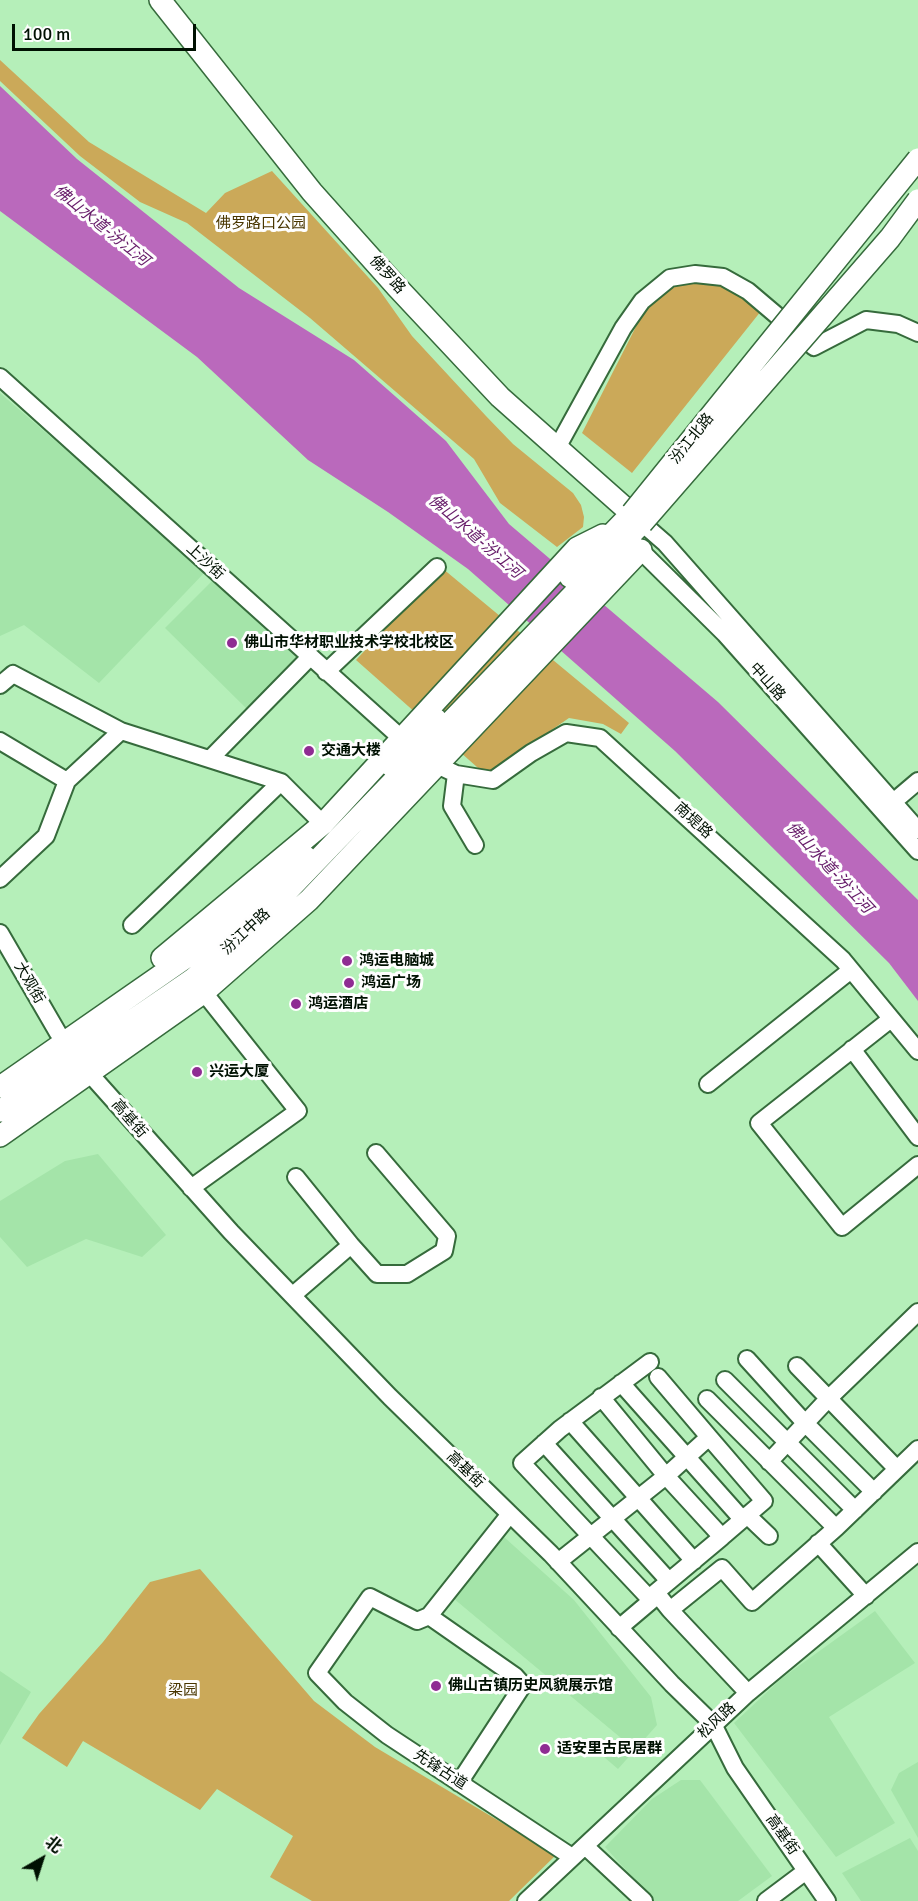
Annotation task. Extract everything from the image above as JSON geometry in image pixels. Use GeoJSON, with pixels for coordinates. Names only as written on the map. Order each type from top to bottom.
{"type":"FeatureCollection","features":[{"type":"Feature","properties":{"kind":"main road","name":"佛罗路"},"geometry":{"type":"LineString","coordinates":[[159,0],[312,192],[500,397],[643,523]]}},
{"type":"Feature","properties":{"kind":"main road","name":"汾江北路"},"geometry":{"type":"LineString","coordinates":[[643,523],[918,159]]}},
{"type":"Feature","properties":{"kind":"main road","name":"汾江北路"},"geometry":{"type":"LineString","coordinates":[[449,706],[643,523],[890,238],[918,200]]}},
{"type":"Feature","properties":{"kind":"main road"},"geometry":{"type":"LineString","coordinates":[[0,1136],[83,1066],[198,986],[309,900],[449,706],[577,548],[628,539]]}},
{"type":"Feature","properties":{"kind":"main road"},"geometry":{"type":"LineString","coordinates":[[0,1071],[58,1033],[173,950],[323,824],[418,750],[458,744],[628,539]]}},
{"type":"Feature","properties":{"kind":"main road","name":"汾江中路"},"geometry":{"type":"LineString","coordinates":[[0,1087],[220,934],[418,750]]}},
{"type":"Feature","properties":{"kind":"main road"},"geometry":{"type":"LineString","coordinates":[[0,1112],[83,1066]]}},
{"type":"Feature","properties":{"kind":"street"},"geometry":{"type":"LineString","coordinates":[[557,448],[623,328],[642,301],[670,278],[695,274],[723,277],[748,291],[814,347],[866,320],[898,324],[918,333]]}},
{"type":"Feature","properties":{"kind":"street","name":"上沙街"},"geometry":{"type":"LineString","coordinates":[[0,377],[326,672],[418,750]]}},
{"type":"Feature","properties":{"kind":"street"},"geometry":{"type":"LineString","coordinates":[[628,539],[643,523]]}},
{"type":"Feature","properties":{"kind":"street","name":"中山路"},"geometry":{"type":"LineString","coordinates":[[643,523],[888,807],[918,851]]}},
{"type":"Feature","properties":{"kind":"street","name":"中山路"},"geometry":{"type":"LineString","coordinates":[[628,539],[725,634],[888,807],[918,830]]}},
{"type":"Feature","properties":{"kind":"street"},"geometry":{"type":"LineString","coordinates":[[326,672],[437,567]]}},
{"type":"Feature","properties":{"kind":"street"},"geometry":{"type":"LineString","coordinates":[[210,759],[310,657]]}},
{"type":"Feature","properties":{"kind":"street"},"geometry":{"type":"LineString","coordinates":[[0,685],[13,674],[122,732],[281,782],[323,824]]}},
{"type":"Feature","properties":{"kind":"street"},"geometry":{"type":"LineString","coordinates":[[0,879],[46,836],[67,782],[122,732]]}},
{"type":"Feature","properties":{"kind":"street","name":"南堤路"},"geometry":{"type":"LineString","coordinates":[[418,750],[456,774],[494,780],[531,753],[566,733],[600,738],[851,970],[918,1051]]}},
{"type":"Feature","properties":{"kind":"street"},"geometry":{"type":"LineString","coordinates":[[0,741],[67,782]]}},
{"type":"Feature","properties":{"kind":"street"},"geometry":{"type":"LineString","coordinates":[[456,774],[452,806],[475,845]]}},
{"type":"Feature","properties":{"kind":"street"},"geometry":{"type":"LineString","coordinates":[[132,925],[281,782]]}},
{"type":"Feature","properties":{"kind":"street"},"geometry":{"type":"LineString","coordinates":[[888,807],[918,783]]}},
{"type":"Feature","properties":{"kind":"street","name":"大观街"},"geometry":{"type":"LineString","coordinates":[[0,933],[58,1033]]}},
{"type":"Feature","properties":{"kind":"street"},"geometry":{"type":"LineString","coordinates":[[708,1084],[851,970]]}},
{"type":"Feature","properties":{"kind":"street"},"geometry":{"type":"LineString","coordinates":[[191,1188],[298,1111],[198,986]]}},
{"type":"Feature","properties":{"kind":"street"},"geometry":{"type":"LineString","coordinates":[[891,1018],[759,1123],[842,1227],[918,1165]]}},
{"type":"Feature","properties":{"kind":"street"},"geometry":{"type":"LineString","coordinates":[[852,1049],[918,1137]]}},
{"type":"Feature","properties":{"kind":"street","name":"高基街"},"geometry":{"type":"LineString","coordinates":[[83,1066],[191,1188],[292,1295],[390,1397],[558,1562],[713,1724],[735,1768],[827,1901]]}},
{"type":"Feature","properties":{"kind":"street"},"geometry":{"type":"LineString","coordinates":[[297,1177],[377,1274],[407,1275],[444,1251],[447,1236],[376,1153]]}},
{"type":"Feature","properties":{"kind":"street"},"geometry":{"type":"LineString","coordinates":[[292,1295],[351,1245]]}},
{"type":"Feature","properties":{"kind":"street"},"geometry":{"type":"LineString","coordinates":[[769,1462],[828,1399],[918,1312]]}},
{"type":"Feature","properties":{"kind":"street"},"geometry":{"type":"LineString","coordinates":[[747,1359],[806,1424],[874,1492]]}},
{"type":"Feature","properties":{"kind":"street"},"geometry":{"type":"LineString","coordinates":[[797,1366],[897,1469]]}},
{"type":"Feature","properties":{"kind":"street"},"geometry":{"type":"LineString","coordinates":[[654,1369],[764,1501],[649,1598],[522,1463],[570,1421],[621,1383],[654,1369]]}},
{"type":"Feature","properties":{"kind":"street"},"geometry":{"type":"LineString","coordinates":[[725,1380],[855,1510]]}},
{"type":"Feature","properties":{"kind":"street"},"geometry":{"type":"LineString","coordinates":[[621,1383],[687,1457],[745,1517],[769,1536]]}},
{"type":"Feature","properties":{"kind":"street"},"geometry":{"type":"LineString","coordinates":[[602,1397],[666,1476],[722,1537]]}},
{"type":"Feature","properties":{"kind":"street"},"geometry":{"type":"LineString","coordinates":[[708,1399],[836,1528]]}},
{"type":"Feature","properties":{"kind":"street"},"geometry":{"type":"LineString","coordinates":[[570,1421],[694,1561]]}},
{"type":"Feature","properties":{"kind":"street"},"geometry":{"type":"LineString","coordinates":[[558,1562],[639,1499],[709,1437]]}},
{"type":"Feature","properties":{"kind":"street"},"geometry":{"type":"LineString","coordinates":[[544,1443],[669,1581]]}},
{"type":"Feature","properties":{"kind":"street"},"geometry":{"type":"LineString","coordinates":[[670,1610],[722,1568],[753,1602],[836,1528],[918,1449]]}},
{"type":"Feature","properties":{"kind":"street"},"geometry":{"type":"LineString","coordinates":[[459,1783],[523,1685],[515,1676],[429,1616],[510,1514]]}},
{"type":"Feature","properties":{"kind":"street"},"geometry":{"type":"LineString","coordinates":[[818,1544],[866,1596]]}},
{"type":"Feature","properties":{"kind":"street","name":"松风路"},"geometry":{"type":"LineString","coordinates":[[526,1901],[713,1724],[918,1552]]}},
{"type":"Feature","properties":{"kind":"street"},"geometry":{"type":"LineString","coordinates":[[620,1628],[658,1595],[748,1693]]}},
{"type":"Feature","properties":{"kind":"street","name":"先锋古道"},"geometry":{"type":"LineString","coordinates":[[429,1616],[417,1620],[370,1597],[317,1673],[345,1702],[387,1735],[459,1783],[579,1851],[644,1901]]}},
{"type":"Feature","properties":{"kind":"street"},"geometry":{"type":"LineString","coordinates":[[766,1901],[806,1871]]}},
{"type":"Feature","properties":{"kind":"shaded area"},"geometry":{"type":"Polygon","coordinates":[[[0,393],[206,571],[99,683],[24,625],[0,636],[0,393]]]}},
{"type":"Feature","properties":{"kind":"shaded area","name":"佛山市华材职业技术学校北校区"},"geometry":{"type":"Polygon","coordinates":[[[215,578],[301,658],[249,711],[165,628],[215,578]]]}},
{"type":"Feature","properties":{"kind":"shaded area"},"geometry":{"type":"Polygon","coordinates":[[[98,1154],[166,1235],[142,1257],[86,1239],[27,1267],[0,1237],[0,1201],[65,1161],[98,1154]]]}},
{"type":"Feature","properties":{"kind":"shaded area"},"geometry":{"type":"Polygon","coordinates":[[[504,1537],[574,1600],[651,1697],[657,1725],[618,1769],[604,1757],[621,1738],[453,1598],[504,1537]]]}},
{"type":"Feature","properties":{"kind":"shaded area"},"geometry":{"type":"Polygon","coordinates":[[[875,1611],[915,1663],[829,1717],[895,1823],[836,1857],[734,1723],[782,1678],[875,1611]]]}},
{"type":"Feature","properties":{"kind":"shaded area"},"geometry":{"type":"Polygon","coordinates":[[[0,1671],[31,1692],[0,1745],[0,1671]]]}},
{"type":"Feature","properties":{"kind":"shaded area"},"geometry":{"type":"Polygon","coordinates":[[[918,1762],[918,1838],[891,1790],[899,1773],[918,1762]]]}},
{"type":"Feature","properties":{"kind":"shaded area"},"geometry":{"type":"Polygon","coordinates":[[[681,1780],[700,1780],[772,1876],[738,1901],[654,1901],[605,1847],[652,1799],[681,1780]]]}},
{"type":"Feature","properties":{"kind":"shaded area"},"geometry":{"type":"Polygon","coordinates":[[[910,1838],[918,1851],[918,1901],[861,1901],[842,1873],[910,1838]]]}},
{"type":"Feature","properties":{"kind":"green space","name":"佛罗路口公园"},"geometry":{"type":"Polygon","coordinates":[[[0,60],[89,142],[206,213],[225,193],[272,171],[378,288],[412,336],[486,416],[513,444],[573,493],[581,505],[584,517],[583,527],[557,547],[500,503],[474,459],[310,318],[187,223],[140,202],[80,156],[0,81],[0,60]]]}},
{"type":"Feature","properties":{"kind":"green space"},"geometry":{"type":"Polygon","coordinates":[[[710,280],[735,291],[761,311],[632,473],[582,433],[652,295],[672,282],[710,280]]]}},
{"type":"Feature","properties":{"kind":"green space"},"geometry":{"type":"Polygon","coordinates":[[[442,568],[629,723],[621,734],[603,724],[569,718],[486,775],[356,660],[442,568]]]}},
{"type":"Feature","properties":{"kind":"green space","name":"梁园"},"geometry":{"type":"Polygon","coordinates":[[[200,1569],[314,1701],[375,1747],[556,1855],[509,1901],[312,1901],[270,1877],[293,1836],[217,1789],[200,1810],[83,1741],[67,1767],[22,1738],[39,1714],[103,1642],[150,1582],[200,1569]]]}},
{"type":"Feature","properties":{"kind":"water","name":"佛山水道-汾江河"},"geometry":{"type":"Polygon","coordinates":[[[0,86],[77,159],[239,288],[354,360],[446,441],[509,524],[718,702],[918,900],[918,1001],[889,963],[675,751],[468,569],[388,512],[308,460],[197,357],[0,211],[0,86]]]}},
{"type":"Feature","properties":{"kind":"place","name":"佛山市华材职业技术学校北校区"},"geometry":{"type":"Point","coordinates":[232,643]}},
{"type":"Feature","properties":{"kind":"place","name":"交通大楼"},"geometry":{"type":"Point","coordinates":[309,751]}},
{"type":"Feature","properties":{"kind":"place","name":"鸿运电脑城"},"geometry":{"type":"Point","coordinates":[347,961]}},
{"type":"Feature","properties":{"kind":"place","name":"鸿运广场"},"geometry":{"type":"Point","coordinates":[349,983]}},
{"type":"Feature","properties":{"kind":"place","name":"鸿运酒店"},"geometry":{"type":"Point","coordinates":[296,1004]}},
{"type":"Feature","properties":{"kind":"place","name":"兴运大厦"},"geometry":{"type":"Point","coordinates":[197,1072]}},
{"type":"Feature","properties":{"kind":"place","name":"佛山古镇历史风貌展示馆"},"geometry":{"type":"Point","coordinates":[436,1686]}},
{"type":"Feature","properties":{"kind":"place","name":"适安里古民居群"},"geometry":{"type":"Point","coordinates":[545,1749]}}]}
